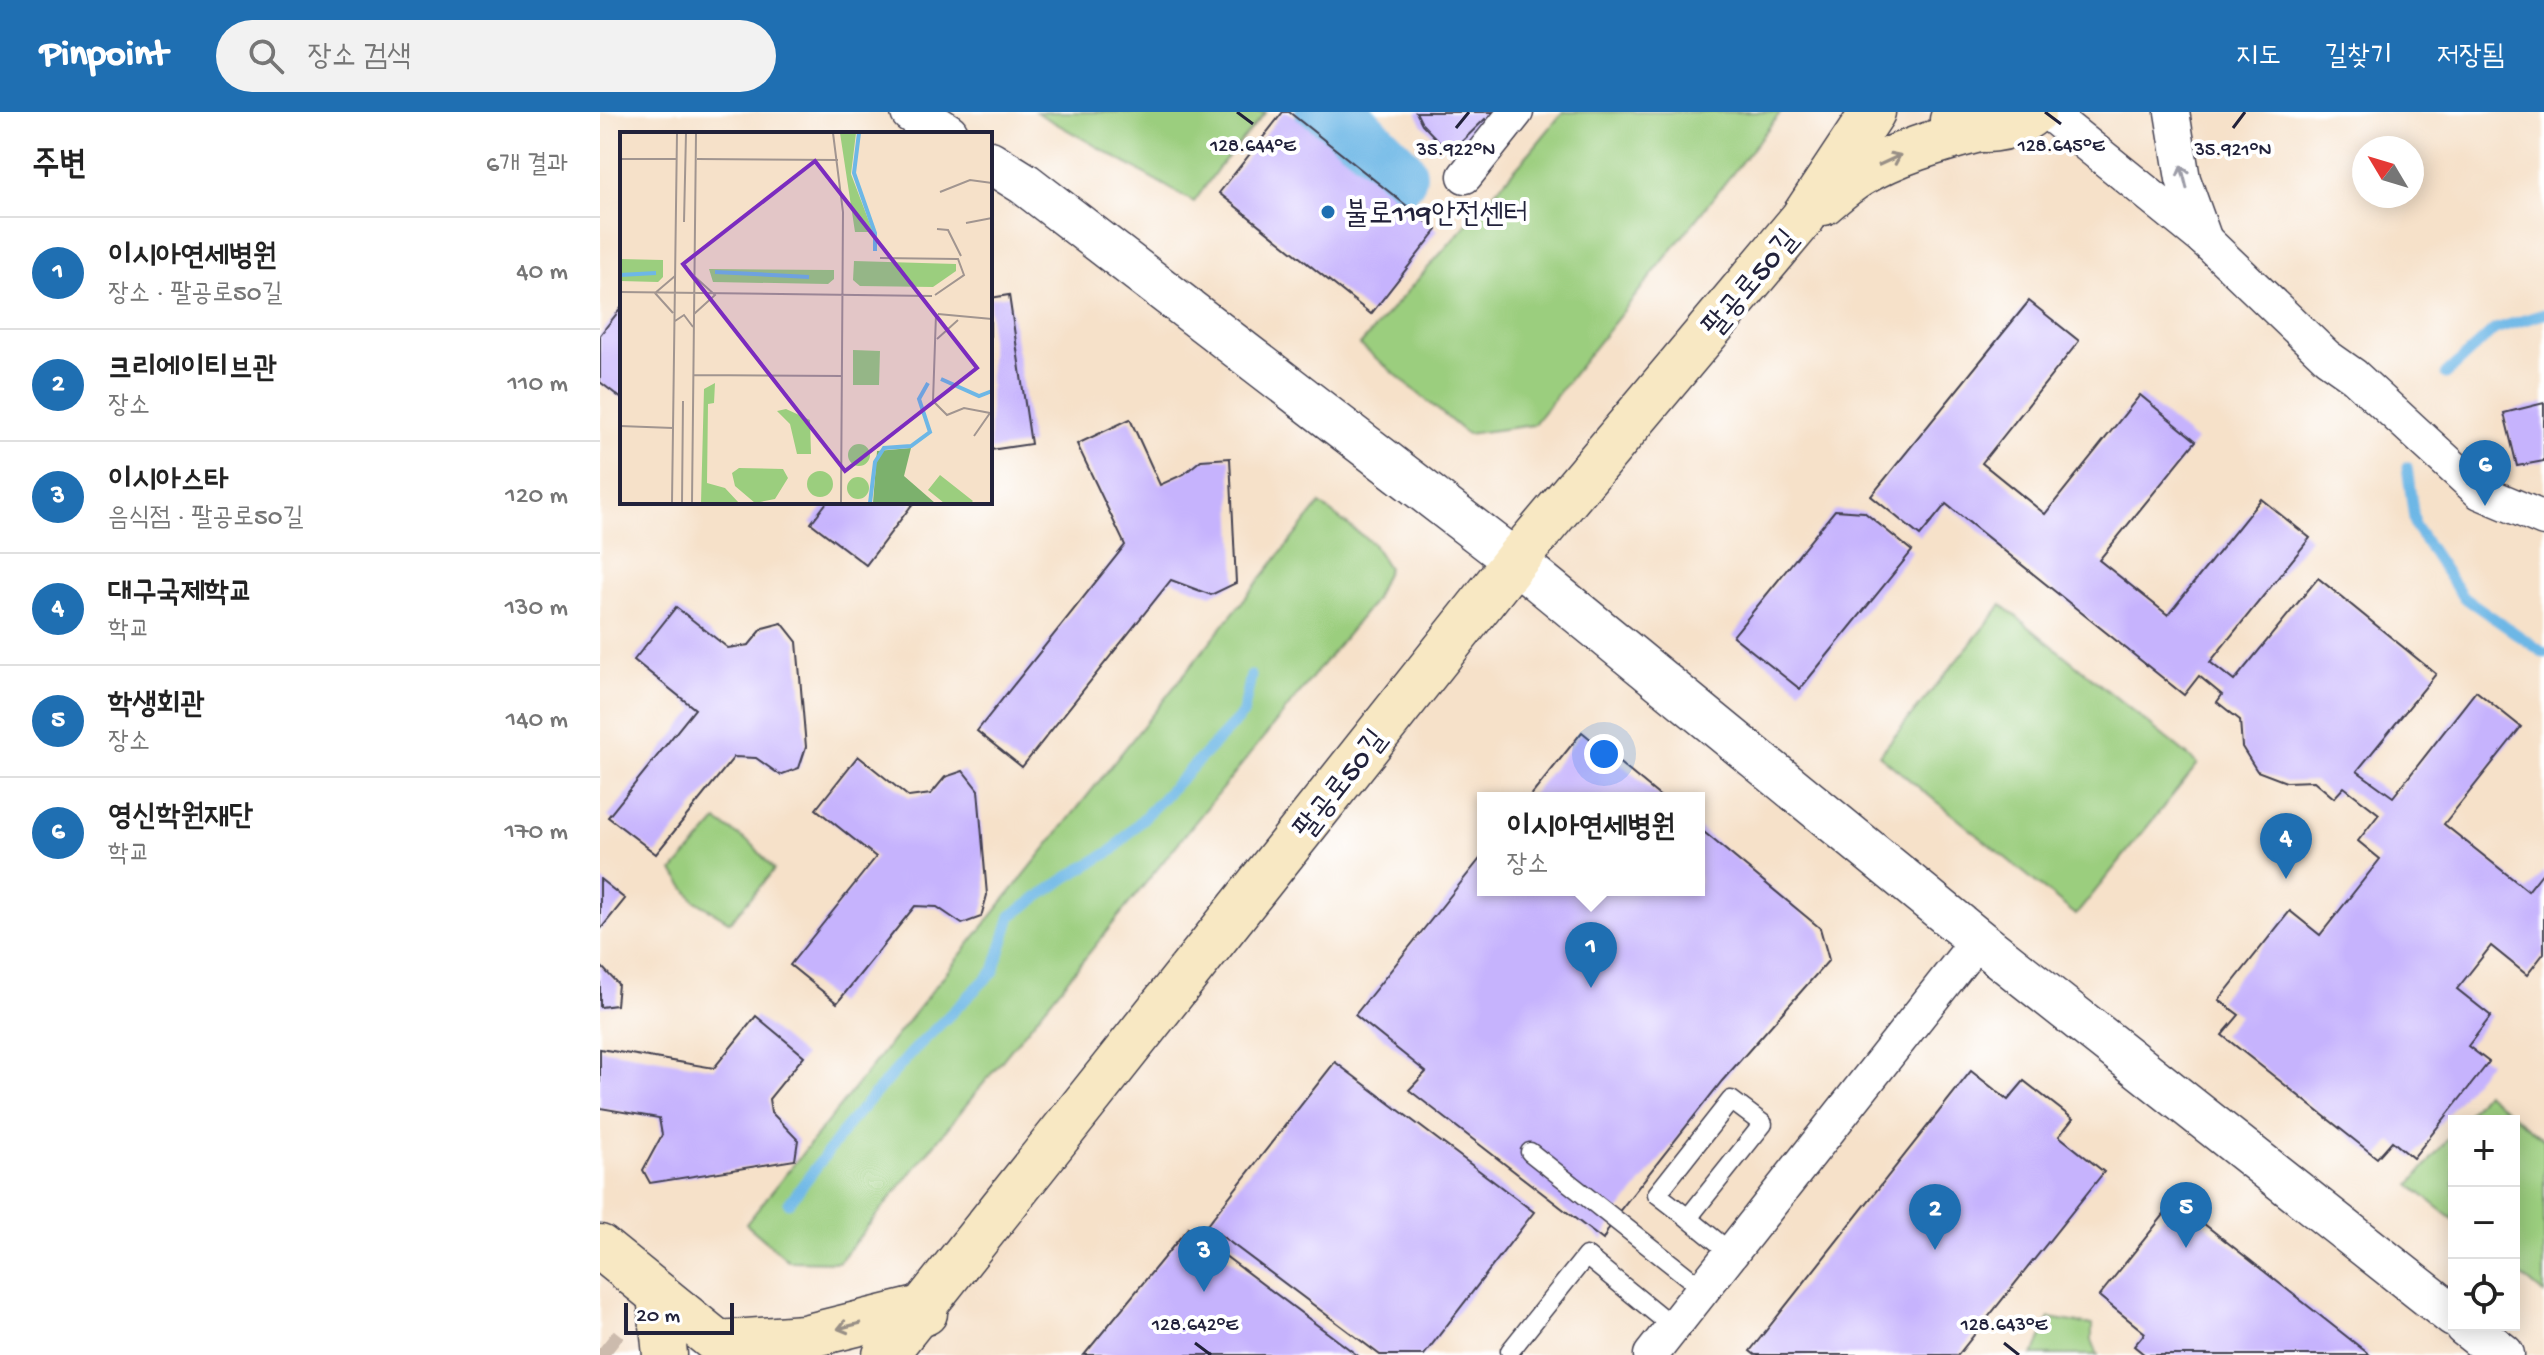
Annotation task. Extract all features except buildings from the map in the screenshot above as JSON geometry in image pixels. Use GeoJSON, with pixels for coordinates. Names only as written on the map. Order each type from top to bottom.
{"type":"FeatureCollection","features":[{"type":"Feature","properties":{"kind":"main road"},"geometry":{"type":"LineString","coordinates":[[1802,219],[1873,112]]}},
{"type":"Feature","properties":{"kind":"main road"},"geometry":{"type":"LineString","coordinates":[[1940,112],[1957,124],[1979,130]]}},
{"type":"Feature","properties":{"kind":"main road"},"geometry":{"type":"LineString","coordinates":[[1802,219],[1856,176],[1895,157],[1935,141],[1979,130],[2001,129],[2023,121],[2034,112]]}},
{"type":"Feature","properties":{"kind":"main road","name":"팔공로50길"},"geometry":{"type":"LineString","coordinates":[[885,1355],[1515,561],[1802,219]]}},
{"type":"Feature","properties":{"kind":"main road"},"geometry":{"type":"LineString","coordinates":[[600,1247],[725,1349],[804,1337],[925,1307],[921,1355]]}},
{"type":"Feature","properties":{"kind":"main road"},"geometry":{"type":"LineString","coordinates":[[659,1295],[665,1355]]}},
{"type":"Feature","properties":{"kind":"street"},"geometry":{"type":"LineString","coordinates":[[912,112],[944,132]]}},
{"type":"Feature","properties":{"kind":"street"},"geometry":{"type":"LineString","coordinates":[[1465,176],[1516,112]]}},
{"type":"Feature","properties":{"kind":"street"},"geometry":{"type":"LineString","coordinates":[[2047,112],[2205,240],[2327,357],[2354,376],[2480,492],[2544,519]]}},
{"type":"Feature","properties":{"kind":"street"},"geometry":{"type":"LineString","coordinates":[[2172,112],[2183,179],[2205,240]]}},
{"type":"Feature","properties":{"kind":"street"},"geometry":{"type":"LineString","coordinates":[[992,163],[1025,184],[1515,561],[1978,940],[2448,1311]]}},
{"type":"Feature","properties":{"kind":"street"},"geometry":{"type":"LineString","coordinates":[[1651,1355],[1978,940]]}},
{"type":"Feature","properties":{"kind":"street"},"geometry":{"type":"LineString","coordinates":[[2473,1331],[2503,1355]]}},
{"type":"Feature","properties":{"kind":"lane"},"geometry":{"type":"LineString","coordinates":[[1688,1218],[1763,1124],[1731,1100],[1657,1194],[1731,1253]]}},
{"type":"Feature","properties":{"kind":"lane"},"geometry":{"type":"LineString","coordinates":[[1530,1152],[1703,1289]]}},
{"type":"Feature","properties":{"kind":"lane"},"geometry":{"type":"LineString","coordinates":[[1510,1351],[1586,1256],[1673,1327]]}},
{"type":"Feature","properties":{"kind":"green space"},"geometry":{"type":"Polygon","coordinates":[[[1036,112],[1266,112],[1194,202],[1036,112]]]}},
{"type":"Feature","properties":{"kind":"green space"},"geometry":{"type":"Polygon","coordinates":[[[1563,112],[1781,112],[1533,425],[1467,434],[1360,345],[1563,112]]]}},
{"type":"Feature","properties":{"kind":"green space"},"geometry":{"type":"Polygon","coordinates":[[[1320,504],[1372,543],[1388,568],[1374,601],[839,1262],[789,1261],[746,1224],[1320,504]]]}},
{"type":"Feature","properties":{"kind":"green space"},"geometry":{"type":"Polygon","coordinates":[[[2002,605],[2198,764],[2076,915],[1879,755],[2002,605]]]}},
{"type":"Feature","properties":{"kind":"green space"},"geometry":{"type":"Polygon","coordinates":[[[717,821],[753,845],[774,870],[730,922],[694,900],[673,871],[717,821]]]}},
{"type":"Feature","properties":{"kind":"green space"},"geometry":{"type":"Polygon","coordinates":[[[2485,1093],[2513,1115],[2467,1115],[2485,1093]]]}},
{"type":"Feature","properties":{"kind":"green space"},"geometry":{"type":"Polygon","coordinates":[[[2520,1121],[2544,1140],[2544,1294],[2520,1274],[2520,1121]]]}},
{"type":"Feature","properties":{"kind":"green space"},"geometry":{"type":"Polygon","coordinates":[[[2448,1138],[2448,1215],[2410,1185],[2448,1138]]]}},
{"type":"Feature","properties":{"kind":"green space"},"geometry":{"type":"Polygon","coordinates":[[[2049,1318],[2092,1325],[2092,1340],[2098,1355],[2032,1355],[2049,1318]]]}},
{"type":"Feature","properties":{"kind":"waterway"},"geometry":{"type":"LineString","coordinates":[[1328,112],[1394,175]]}},
{"type":"Feature","properties":{"kind":"waterway"},"geometry":{"type":"LineString","coordinates":[[2446,374],[2495,329],[2544,314]]}},
{"type":"Feature","properties":{"kind":"waterway"},"geometry":{"type":"LineString","coordinates":[[2407,467],[2415,526],[2462,596],[2544,653]]}},
{"type":"Feature","properties":{"kind":"waterway"},"geometry":{"type":"LineString","coordinates":[[789,1203],[851,1121],[913,1051],[994,971],[1011,916],[1113,850],[1243,714],[1251,676]]}},
{"type":"Feature","properties":{"kind":"tunnel"},"geometry":{"type":"LineString","coordinates":[[600,1347],[610,1355]]}},
{"type":"Feature","properties":{"kind":"place","name":"불로119안전센터"},"geometry":{"type":"Point","coordinates":[1328,212]}},
{"type":"Feature","properties":{"kind":"place","name":"영신학원재단"},"geometry":{"type":"Point","coordinates":[2485,506]}},
{"type":"Feature","properties":{"kind":"place","name":"대구국제학교"},"geometry":{"type":"Point","coordinates":[2286,879]}},
{"type":"Feature","properties":{"kind":"place","name":"이시아연세병원"},"geometry":{"type":"Point","coordinates":[1591,988]}},
{"type":"Feature","properties":{"kind":"place","name":"학생회관"},"geometry":{"type":"Point","coordinates":[2186,1248]}},
{"type":"Feature","properties":{"kind":"place","name":"크리에이티브관"},"geometry":{"type":"Point","coordinates":[1935,1250]}},
{"type":"Feature","properties":{"kind":"place","name":"이시아스타"},"geometry":{"type":"Point","coordinates":[1204,1292]}}]}
